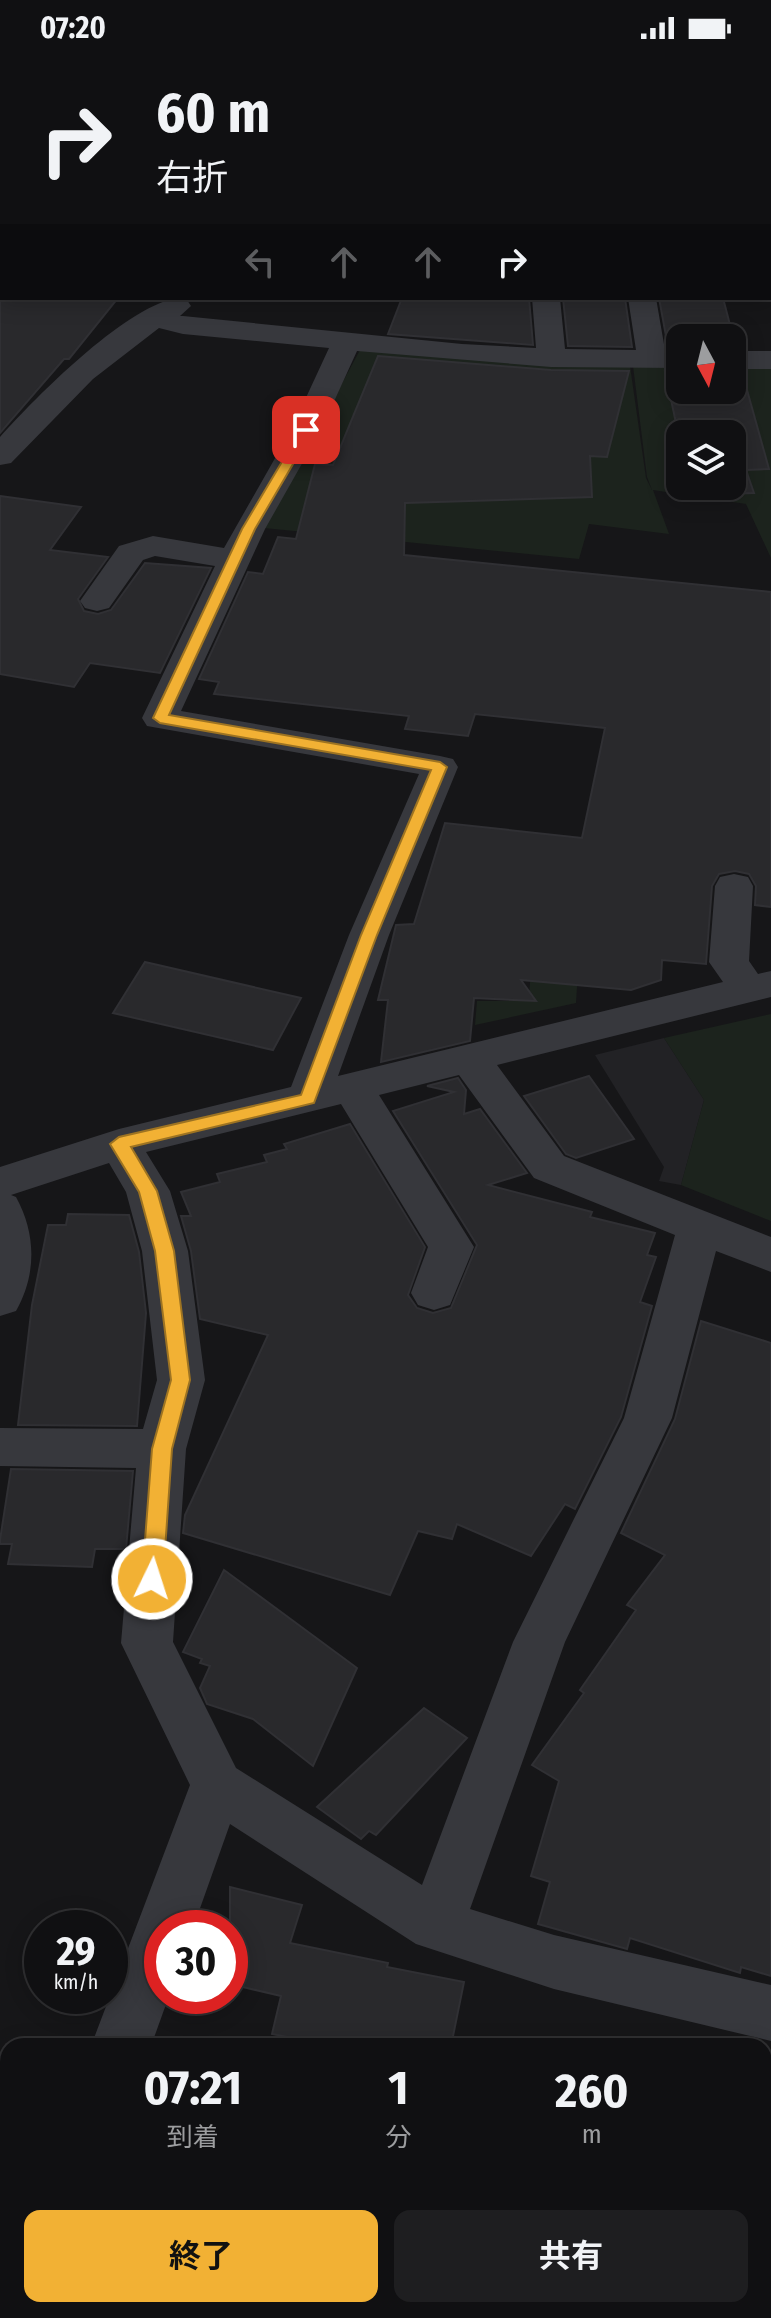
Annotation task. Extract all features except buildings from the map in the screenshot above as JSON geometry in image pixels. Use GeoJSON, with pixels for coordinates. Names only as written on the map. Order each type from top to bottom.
{"type":"FeatureCollection","features":[{"type":"Feature","properties":{"kind":"street"},"geometry":{"type":"LineString","coordinates":[[0,456],[36,414],[152,318],[177,306],[178,300]]}},
{"type":"Feature","properties":{"kind":"street"},"geometry":{"type":"LineString","coordinates":[[546,300],[551,358]]}},
{"type":"Feature","properties":{"kind":"street"},"geometry":{"type":"LineString","coordinates":[[152,318],[183,325],[551,358],[666,359],[643,300]]}},
{"type":"Feature","properties":{"kind":"street"},"geometry":{"type":"LineString","coordinates":[[308,1099],[369,935],[440,767],[160,718],[249,529],[306,430],[347,341]]}},
{"type":"Feature","properties":{"kind":"street"},"geometry":{"type":"LineString","coordinates":[[746,360],[771,360]]}},
{"type":"Feature","properties":{"kind":"street"},"geometry":{"type":"LineString","coordinates":[[97,601],[131,553],[153,546],[235,560]]}},
{"type":"Feature","properties":{"kind":"street"},"geometry":{"type":"LineString","coordinates":[[734,886],[729,962],[759,986]]}},
{"type":"Feature","properties":{"kind":"street"},"geometry":{"type":"LineString","coordinates":[[0,1183],[119,1144],[759,986]]}},
{"type":"Feature","properties":{"kind":"street"},"geometry":{"type":"LineString","coordinates":[[469,1058],[549,1167],[771,1255]]}},
{"type":"Feature","properties":{"kind":"street"},"geometry":{"type":"LineString","coordinates":[[351,1088],[451,1247],[434,1293]]}},
{"type":"Feature","properties":{"kind":"street"},"geometry":{"type":"LineString","coordinates":[[119,1144],[148,1191],[165,1251],[181,1380],[162,1449],[147,1643],[217,1785],[436,1925],[554,1962],[771,2013]]}},
{"type":"Feature","properties":{"kind":"street"},"geometry":{"type":"LineString","coordinates":[[0,1208],[10,1224],[9,1259],[0,1299]]}},
{"type":"Feature","properties":{"kind":"street"},"geometry":{"type":"LineString","coordinates":[[436,1925],[539,1642],[648,1418],[700,1225]]}},
{"type":"Feature","properties":{"kind":"street"},"geometry":{"type":"LineString","coordinates":[[0,1447],[162,1449]]}},
{"type":"Feature","properties":{"kind":"street"},"geometry":{"type":"LineString","coordinates":[[171,1910],[217,1785]]}},
{"type":"Feature","properties":{"kind":"street"},"geometry":{"type":"LineString","coordinates":[[124,2038],[144,1984]]}},
{"type":"Feature","properties":{"kind":"shaded area"},"geometry":{"type":"Polygon","coordinates":[[[360,350],[630,366],[646,478],[652,490],[647,477],[633,366],[666,367],[666,404],[746,404],[746,368],[771,368],[771,558],[746,504],[719,500],[746,500],[746,420],[666,420],[666,492],[653,490],[669,534],[589,524],[579,559],[264,528],[360,350]]]}},
{"type":"Feature","properties":{"kind":"shaded area"},"geometry":{"type":"Polygon","coordinates":[[[579,955],[576,1003],[475,1025],[477,1001],[514,1001],[514,996],[529,997],[531,968],[579,955]]]}},
{"type":"Feature","properties":{"kind":"shaded area"},"geometry":{"type":"Polygon","coordinates":[[[771,1014],[771,1221],[681,1185],[704,1100],[664,1038],[771,1014]]]}},
{"type":"Feature","properties":{"kind":"shaded area"},"geometry":{"type":"Polygon","coordinates":[[[664,1038],[704,1100],[681,1185],[659,1181],[664,1167],[595,1055],[664,1038]]]}},
{"type":"Feature","properties":{"kind":"route"},"geometry":{"type":"LineString","coordinates":[[152,1579],[162,1449],[181,1380],[165,1251],[148,1191],[119,1144],[308,1099],[369,935],[440,767],[160,718],[249,529],[306,430]]}}]}
